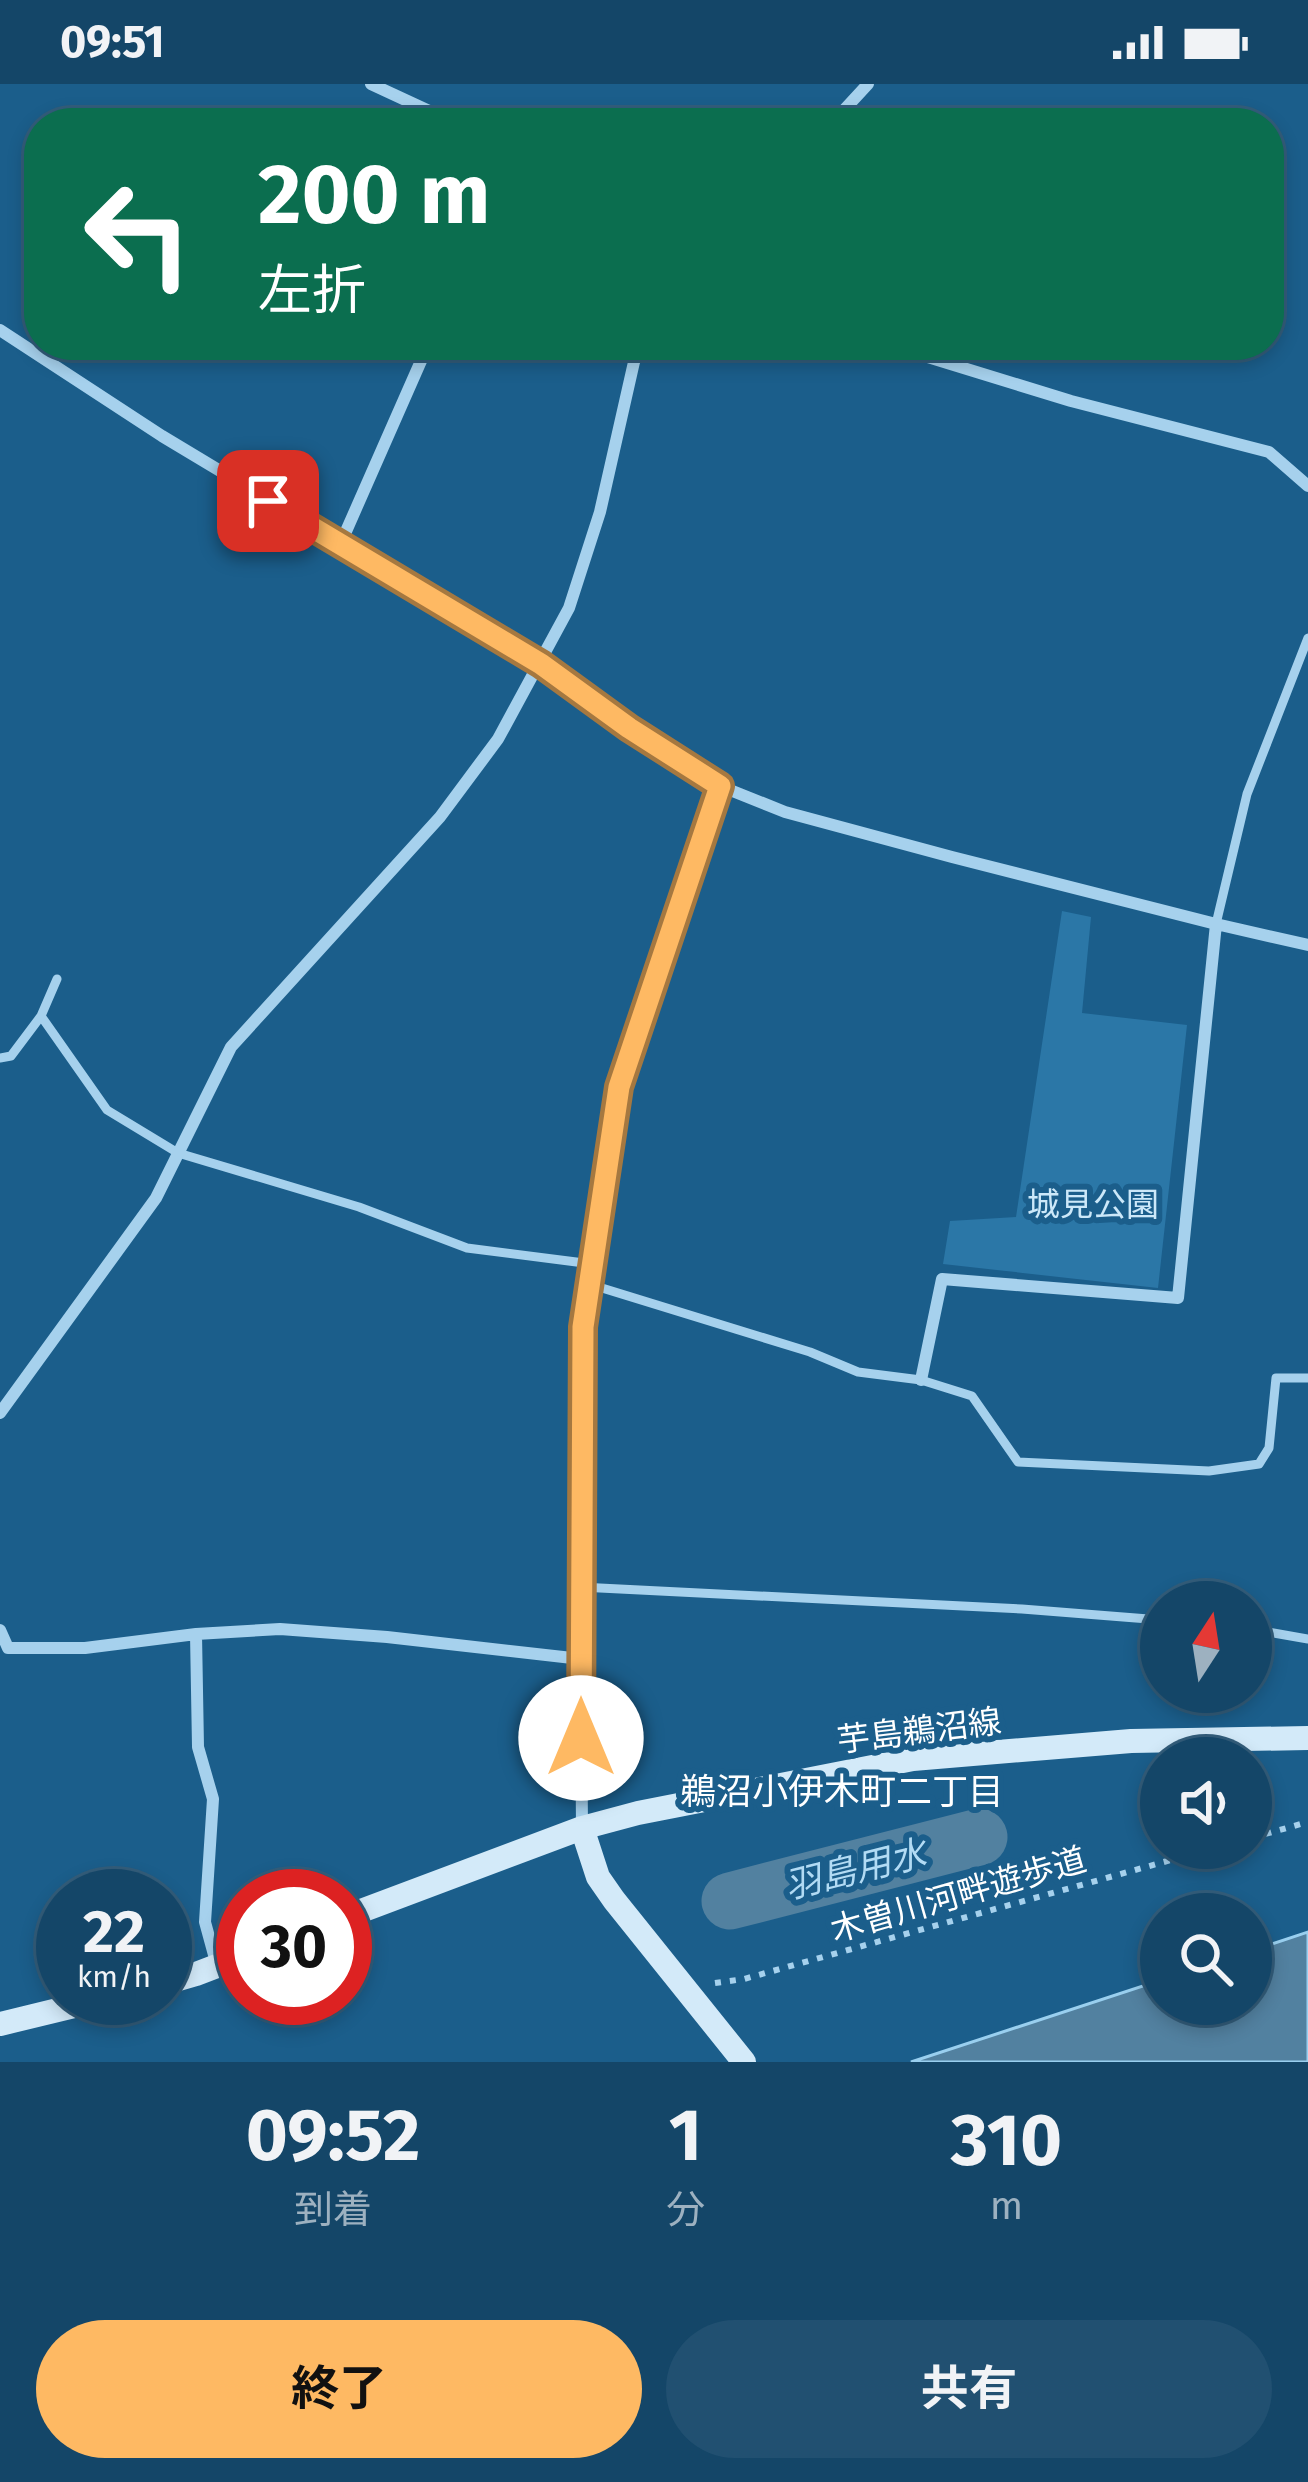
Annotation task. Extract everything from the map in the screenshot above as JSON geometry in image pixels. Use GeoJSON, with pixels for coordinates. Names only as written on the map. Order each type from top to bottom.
{"type":"FeatureCollection","features":[{"type":"Feature","properties":{"kind":"main road","name":"芋島鵜沼線"},"geometry":{"type":"LineString","coordinates":[[372,1907],[582,1828],[913,1759],[1131,1741],[1308,1738]]}},
{"type":"Feature","properties":{"kind":"main road"},"geometry":{"type":"LineString","coordinates":[[582,1828],[598,1877],[744,2062]]}},
{"type":"Feature","properties":{"kind":"main road"},"geometry":{"type":"LineString","coordinates":[[0,2024],[36,2015]]}},
{"type":"Feature","properties":{"kind":"street"},"geometry":{"type":"LineString","coordinates":[[371,84],[423,108]]}},
{"type":"Feature","properties":{"kind":"street"},"geometry":{"type":"LineString","coordinates":[[846,108],[868,84]]}},
{"type":"Feature","properties":{"kind":"street"},"geometry":{"type":"LineString","coordinates":[[46,360],[162,436],[541,664],[720,786],[784,812],[1308,945]]}},
{"type":"Feature","properties":{"kind":"street"},"geometry":{"type":"LineString","coordinates":[[340,545],[421,360]]}},
{"type":"Feature","properties":{"kind":"street"},"geometry":{"type":"LineString","coordinates":[[0,1413],[156,1198],[231,1047],[440,817],[499,739],[569,608],[600,512],[635,360]]}},
{"type":"Feature","properties":{"kind":"street"},"geometry":{"type":"LineString","coordinates":[[938,360],[1269,452],[1308,486]]}},
{"type":"Feature","properties":{"kind":"street"},"geometry":{"type":"LineString","coordinates":[[582,1828],[583,1327],[619,1087],[720,786]]}},
{"type":"Feature","properties":{"kind":"street"},"geometry":{"type":"LineString","coordinates":[[921,1380],[942,1279],[1178,1298],[1216,924]]}},
{"type":"Feature","properties":{"kind":"street"},"geometry":{"type":"LineString","coordinates":[[0,1630],[8,1648],[85,1648],[280,1629],[581,1659]]}},
{"type":"Feature","properties":{"kind":"street"},"geometry":{"type":"LineString","coordinates":[[196,1634],[198,1747],[214,1798],[205,1922],[216,1962]]}},
{"type":"Feature","properties":{"kind":"lane"},"geometry":{"type":"LineString","coordinates":[[1216,924],[1247,794],[1308,638]]}},
{"type":"Feature","properties":{"kind":"lane"},"geometry":{"type":"LineString","coordinates":[[0,1058],[11,1056],[41,1016],[57,979]]}},
{"type":"Feature","properties":{"kind":"lane"},"geometry":{"type":"LineString","coordinates":[[41,1016],[107,1110],[178,1153],[359,1207],[467,1248],[592,1264]]}},
{"type":"Feature","properties":{"kind":"lane"},"geometry":{"type":"LineString","coordinates":[[590,1283],[811,1352],[857,1372],[921,1380],[972,1396],[1018,1462],[1209,1471],[1259,1464],[1269,1448],[1276,1378],[1308,1378]]}},
{"type":"Feature","properties":{"kind":"lane"},"geometry":{"type":"LineString","coordinates":[[580,1587],[1140,1618]]}},
{"type":"Feature","properties":{"kind":"lane"},"geometry":{"type":"LineString","coordinates":[[1272,1633],[1308,1639]]}},
{"type":"Feature","properties":{"kind":"path"},"geometry":{"type":"LineString","coordinates":[[1272,1832],[1308,1822]]}},
{"type":"Feature","properties":{"kind":"path","name":"木曽川河畔遊歩道"},"geometry":{"type":"LineString","coordinates":[[715,1983],[744,1979],[1140,1869]]}},
{"type":"Feature","properties":{"kind":"green space","name":"城見公園"},"geometry":{"type":"Polygon","coordinates":[[[1062,911],[1091,917],[1082,1013],[1187,1025],[1158,1288],[943,1264],[950,1221],[1016,1217],[1062,911]]]}},
{"type":"Feature","properties":{"kind":"shaded area"},"geometry":{"type":"Polygon","coordinates":[[[1308,1932],[1308,2062],[911,2062],[1140,1987],[1140,2025],[1272,2025],[1272,1944],[1308,1932]]]}},
{"type":"Feature","properties":{"kind":"waterway","name":"羽島用水"},"geometry":{"type":"LineString","coordinates":[[730,1901],[979,1837]]}},
{"type":"Feature","properties":{"kind":"district","name":"鵜沼小伊木町二丁目"},"geometry":{"type":"Point","coordinates":[842,1791]}},
{"type":"Feature","properties":{"kind":"route"},"geometry":{"type":"LineString","coordinates":[[268,501],[541,664],[720,786],[619,1087],[583,1327],[581,1738]]}}]}
